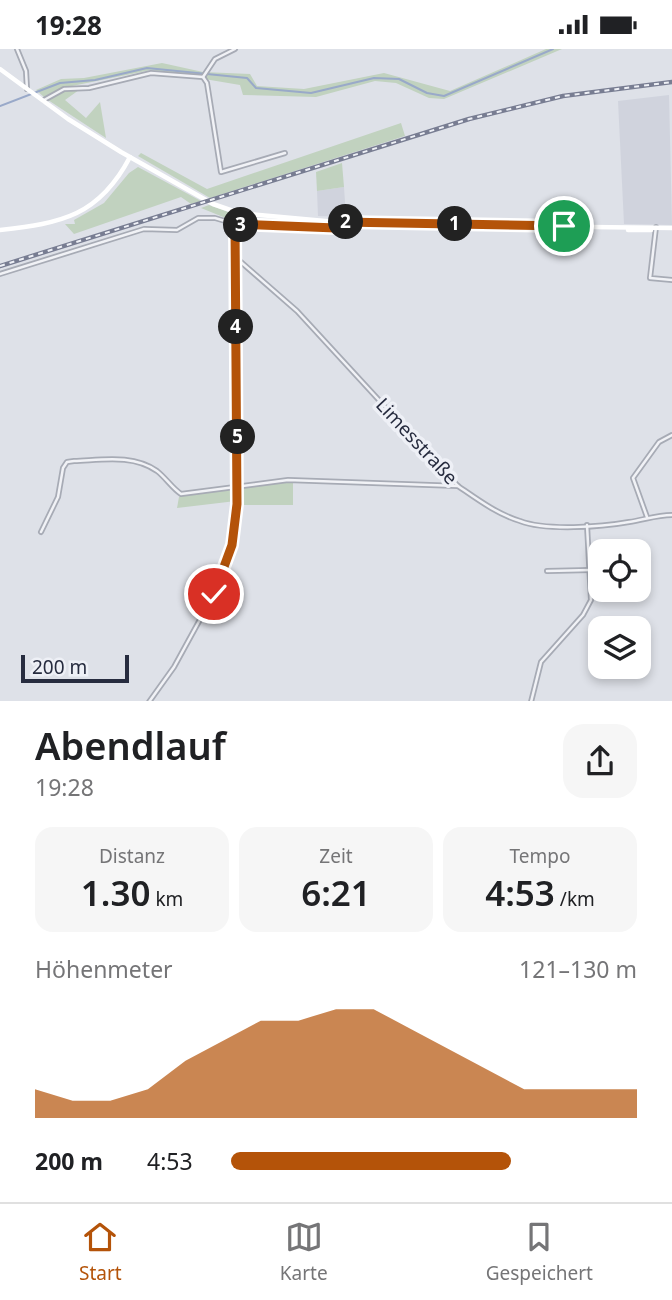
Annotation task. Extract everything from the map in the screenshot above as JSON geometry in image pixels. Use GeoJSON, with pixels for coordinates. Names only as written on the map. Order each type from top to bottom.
{"type":"FeatureCollection","features":[{"type":"Feature","properties":{"kind":"street"},"geometry":{"type":"LineString","coordinates":[[17,49],[31,92]]}},
{"type":"Feature","properties":{"kind":"street"},"geometry":{"type":"LineString","coordinates":[[203,77],[215,59],[235,49]]}},
{"type":"Feature","properties":{"kind":"street"},"geometry":{"type":"LineString","coordinates":[[0,69],[43,101],[130,157],[231,211],[256,216],[342,222],[593,230],[610,227],[672,228]]}},
{"type":"Feature","properties":{"kind":"street"},"geometry":{"type":"LineString","coordinates":[[43,101],[64,89],[89,88],[151,73],[203,77]]}},
{"type":"Feature","properties":{"kind":"street"},"geometry":{"type":"LineString","coordinates":[[203,77],[207,83],[222,172],[285,153]]}},
{"type":"Feature","properties":{"kind":"street"},"geometry":{"type":"LineString","coordinates":[[0,230],[57,222],[88,208],[108,191],[130,157]]}},
{"type":"Feature","properties":{"kind":"street"},"geometry":{"type":"LineString","coordinates":[[0,274],[148,228],[174,230],[202,218],[235,224],[336,228],[342,222]]}},
{"type":"Feature","properties":{"kind":"street"},"geometry":{"type":"LineString","coordinates":[[150,701],[174,667],[222,576],[234,535],[237,485],[235,224]]}},
{"type":"Feature","properties":{"kind":"street"},"geometry":{"type":"LineString","coordinates":[[656,228],[650,278],[672,280]]}},
{"type":"Feature","properties":{"kind":"street","name":"Limesstraße"},"geometry":{"type":"LineString","coordinates":[[234,257],[297,311],[457,486],[522,522],[587,525],[631,522],[647,516],[672,515]]}},
{"type":"Feature","properties":{"kind":"street"},"geometry":{"type":"LineString","coordinates":[[647,516],[633,478],[659,442],[672,435]]}},
{"type":"Feature","properties":{"kind":"street"},"geometry":{"type":"LineString","coordinates":[[41,532],[58,497],[63,468],[67,462],[136,461],[159,472],[181,494],[288,480],[457,486]]}},
{"type":"Feature","properties":{"kind":"street"},"geometry":{"type":"LineString","coordinates":[[587,525],[588,539]]}},
{"type":"Feature","properties":{"kind":"street"},"geometry":{"type":"LineString","coordinates":[[547,571],[588,570]]}},
{"type":"Feature","properties":{"kind":"street"},"geometry":{"type":"LineString","coordinates":[[531,701],[541,662],[590,602]]}},
{"type":"Feature","properties":{"kind":"shaded area"},"geometry":{"type":"Polygon","coordinates":[[[669,95],[672,225],[624,224],[618,101],[669,95]]]}},
{"type":"Feature","properties":{"kind":"shaded area"},"geometry":{"type":"Polygon","coordinates":[[[344,187],[346,217],[318,216],[317,191],[344,187]]]}},
{"type":"Feature","properties":{"kind":"green space"},"geometry":{"type":"Polygon","coordinates":[[[546,49],[562,49],[444,99],[429,98],[396,83],[375,81],[316,97],[243,95],[240,85],[151,70],[67,87],[44,97],[36,90],[61,79],[84,78],[162,63],[203,72],[250,74],[257,86],[304,89],[384,73],[450,91],[546,49]]]}},
{"type":"Feature","properties":{"kind":"green space"},"geometry":{"type":"Polygon","coordinates":[[[79,90],[65,100],[86,118],[100,102],[106,138],[48,100],[64,91],[79,90]]]}},
{"type":"Feature","properties":{"kind":"green space"},"geometry":{"type":"Polygon","coordinates":[[[401,123],[405,136],[210,198],[138,156],[141,153],[207,189],[401,123]]]}},
{"type":"Feature","properties":{"kind":"green space"},"geometry":{"type":"Polygon","coordinates":[[[342,163],[344,187],[317,191],[316,172],[342,163]]]}},
{"type":"Feature","properties":{"kind":"green space"},"geometry":{"type":"Polygon","coordinates":[[[138,167],[201,201],[191,204],[181,197],[74,234],[65,224],[75,224],[74,220],[104,203],[129,173],[138,167]]]}},
{"type":"Feature","properties":{"kind":"green space"},"geometry":{"type":"Polygon","coordinates":[[[209,205],[245,218],[284,221],[283,224],[233,221],[201,208],[209,205]]]}},
{"type":"Feature","properties":{"kind":"green space"},"geometry":{"type":"Polygon","coordinates":[[[293,481],[293,505],[238,505],[241,486],[293,481]]]}},
{"type":"Feature","properties":{"kind":"green space"},"geometry":{"type":"Polygon","coordinates":[[[233,488],[236,501],[177,508],[179,497],[233,488]]]}},
{"type":"Feature","properties":{"kind":"waterway"},"geometry":{"type":"LineString","coordinates":[[0,106],[60,83],[95,80],[147,68],[247,78],[256,88],[311,93],[374,78],[399,79],[427,93],[444,96],[553,49]]}},
{"type":"Feature","properties":{"kind":"railway"},"geometry":{"type":"LineString","coordinates":[[0,266],[469,119],[563,96],[672,82]]}},
{"type":"Feature","properties":{"kind":"route"},"geometry":{"type":"LineString","coordinates":[[214,594],[232,545],[237,504],[235,224],[336,228],[340,227],[342,222],[564,226]]}}]}
